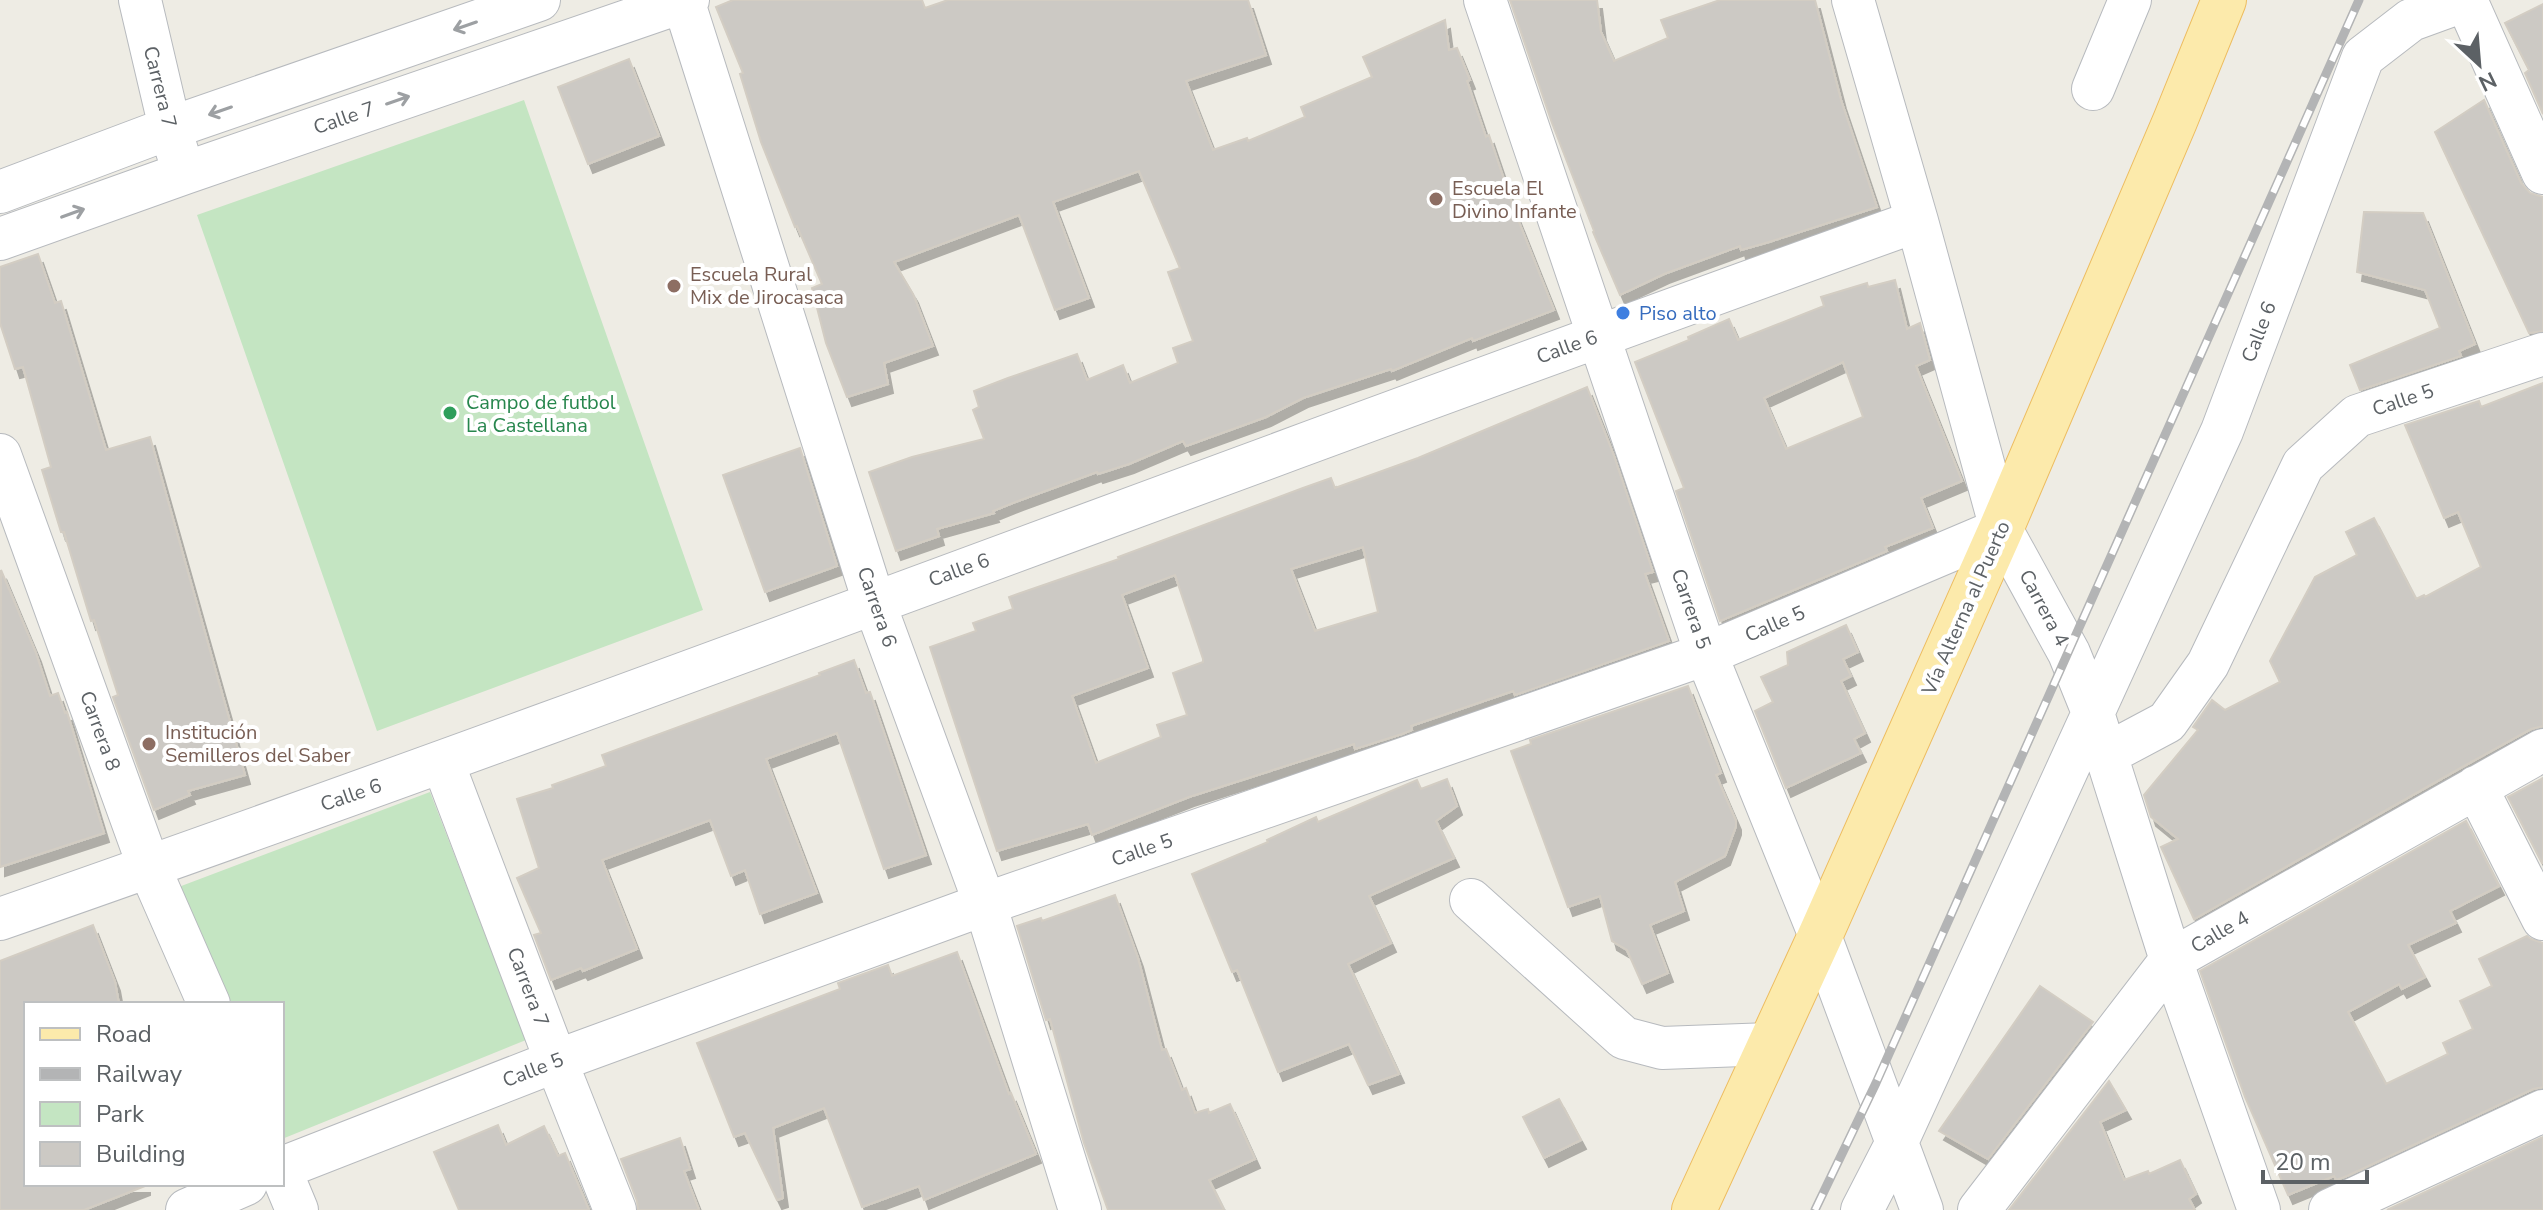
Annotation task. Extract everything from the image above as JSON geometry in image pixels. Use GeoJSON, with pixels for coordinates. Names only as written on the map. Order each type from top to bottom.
{"type":"FeatureCollection","features":[{"type":"Feature","properties":{"kind":"main road","name":"Vía Alterna al Puerto"},"geometry":{"type":"LineString","coordinates":[[1694,1210],[2001,529],[2224,0]]}},
{"type":"Feature","properties":{"kind":"street","name":"Carrera 7"},"geometry":{"type":"LineString","coordinates":[[140,0],[170,128],[185,173]]}},
{"type":"Feature","properties":{"kind":"street"},"geometry":{"type":"LineString","coordinates":[[0,192],[170,128],[539,0]]}},
{"type":"Feature","properties":{"kind":"street","name":"Carrera 5"},"geometry":{"type":"LineString","coordinates":[[1485,0],[1706,654],[1820,936],[1922,1210]]}},
{"type":"Feature","properties":{"kind":"street","name":"Carrera 4"},"geometry":{"type":"LineString","coordinates":[[1853,0],[2001,529],[2069,653],[2092,710],[2171,960],[2259,1210]]}},
{"type":"Feature","properties":{"kind":"street"},"geometry":{"type":"LineString","coordinates":[[2093,89],[2130,0]]}},
{"type":"Feature","properties":{"kind":"street"},"geometry":{"type":"LineString","coordinates":[[2466,0],[2543,173]]}},
{"type":"Feature","properties":{"kind":"street","name":"Calle 6"},"geometry":{"type":"LineString","coordinates":[[1862,1210],[1896,1144],[2222,431],[2363,57],[2411,20],[2466,0]]}},
{"type":"Feature","properties":{"kind":"street","name":"Calle 7"},"geometry":{"type":"LineString","coordinates":[[0,239],[685,1]]}},
{"type":"Feature","properties":{"kind":"street","name":"Carrera 6"},"geometry":{"type":"LineString","coordinates":[[685,1],[874,602],[985,904],[1080,1210]]}},
{"type":"Feature","properties":{"kind":"street","name":"Calle 6"},"geometry":{"type":"LineString","coordinates":[[0,919],[443,763],[1597,335],[1917,221]]}},
{"type":"Feature","properties":{"kind":"street","name":"Calle 5"},"geometry":{"type":"LineString","coordinates":[[2105,755],[2167,722],[2208,664],[2303,465],[2357,416],[2543,354]]}},
{"type":"Feature","properties":{"kind":"street","name":"Carrera 8"},"geometry":{"type":"LineString","coordinates":[[0,455],[149,867],[208,1002]]}},
{"type":"Feature","properties":{"kind":"street","name":"Calle 5"},"geometry":{"type":"LineString","coordinates":[[284,1170],[556,1061],[985,904],[1706,654],[2001,529]]}},
{"type":"Feature","properties":{"kind":"street","name":"Calle 4"},"geometry":{"type":"LineString","coordinates":[[1979,1210],[2171,960],[2543,750]]}},
{"type":"Feature","properties":{"kind":"street","name":"Carrera 7"},"geometry":{"type":"LineString","coordinates":[[443,763],[615,1210]]}},
{"type":"Feature","properties":{"kind":"street"},"geometry":{"type":"LineString","coordinates":[[2476,787],[2543,919]]}},
{"type":"Feature","properties":{"kind":"street"},"geometry":{"type":"LineString","coordinates":[[1471,900],[1624,1038],[1662,1048],[1770,1044]]}},
{"type":"Feature","properties":{"kind":"street"},"geometry":{"type":"LineString","coordinates":[[2330,1210],[2543,1111]]}},
{"type":"Feature","properties":{"kind":"street"},"geometry":{"type":"LineString","coordinates":[[284,1176],[297,1210]]}},
{"type":"Feature","properties":{"kind":"street"},"geometry":{"type":"LineString","coordinates":[[187,1210],[241,1186]]}},
{"type":"Feature","properties":{"kind":"green space","name":"Campo de futbol La Castellana"},"geometry":{"type":"Polygon","coordinates":[[[524,100],[703,610],[377,731],[197,215],[524,100]]]}},
{"type":"Feature","properties":{"kind":"green space"},"geometry":{"type":"Polygon","coordinates":[[[430,792],[526,1040],[284,1138],[284,1002],[221,1002],[176,888],[430,792]]]}},
{"type":"Feature","properties":{"kind":"building"},"geometry":{"type":"Polygon","coordinates":[[[733,0],[922,0],[925,8],[948,0],[1248,0],[1266,55],[1186,81],[1213,150],[1247,138],[1248,141],[1305,117],[1301,107],[1372,77],[1363,57],[1445,20],[1449,50],[1457,48],[1470,80],[1467,81],[1486,137],[1489,135],[1515,212],[1554,310],[1473,341],[1472,338],[1392,371],[1303,398],[1266,417],[1186,446],[1183,441],[1129,464],[1097,472],[1018,501],[994,513],[937,529],[939,536],[896,551],[869,472],[912,457],[984,439],[973,410],[979,407],[974,391],[1008,378],[1077,354],[1087,380],[1123,365],[1130,383],[1178,363],[1173,348],[1193,341],[1168,272],[1180,268],[1139,171],[1053,202],[1089,298],[1055,310],[1019,215],[894,262],[913,294],[933,346],[884,363],[888,384],[847,397],[826,343],[812,288],[822,284],[761,142],[740,74],[743,73],[716,7],[733,0]]]}},
{"type":"Feature","properties":{"kind":"building"},"geometry":{"type":"Polygon","coordinates":[[[1510,0],[1597,0],[1601,32],[1614,61],[1668,38],[1661,20],[1720,0],[1815,0],[1841,100],[1877,207],[1741,250],[1740,246],[1664,274],[1620,295],[1552,123],[1510,0]]]}},
{"type":"Feature","properties":{"kind":"building"},"geometry":{"type":"Polygon","coordinates":[[[2543,4],[2543,114],[2525,73],[2529,70],[2505,23],[2543,4]]]}},
{"type":"Feature","properties":{"kind":"building"},"geometry":{"type":"Polygon","coordinates":[[[629,59],[659,136],[588,164],[558,87],[629,59]]]}},
{"type":"Feature","properties":{"kind":"building"},"geometry":{"type":"Polygon","coordinates":[[[2484,100],[2521,183],[2530,193],[2543,197],[2543,331],[2529,333],[2435,132],[2484,100]]]}},
{"type":"Feature","properties":{"kind":"building"},"geometry":{"type":"Polygon","coordinates":[[[2364,212],[2423,213],[2475,344],[2459,351],[2461,356],[2360,390],[2350,365],[2440,328],[2425,290],[2357,272],[2364,212]]]}},
{"type":"Feature","properties":{"kind":"building"},"geometry":{"type":"Polygon","coordinates":[[[38,254],[55,303],[61,301],[106,450],[150,437],[245,775],[188,791],[190,795],[154,810],[113,697],[118,695],[42,470],[51,467],[23,367],[15,369],[0,323],[0,267],[38,254]]]}},
{"type":"Feature","properties":{"kind":"building"},"geometry":{"type":"Polygon","coordinates":[[[1895,280],[1907,329],[1920,323],[1930,360],[1916,366],[1962,481],[1921,498],[1933,528],[1885,547],[1887,551],[1720,621],[1676,491],[1684,488],[1635,362],[1689,340],[1688,337],[1729,319],[1738,340],[1824,306],[1821,297],[1867,283],[1868,287],[1895,280]],[[1843,362],[1764,398],[1786,449],[1863,417],[1843,362]]]}},
{"type":"Feature","properties":{"kind":"building"},"geometry":{"type":"Polygon","coordinates":[[[2543,383],[2543,726],[2531,729],[2464,766],[2194,919],[2161,847],[2178,839],[2151,817],[2144,795],[2198,730],[2193,727],[2212,700],[2225,710],[2280,682],[2270,661],[2315,577],[2357,555],[2346,532],[2374,518],[2416,599],[2481,567],[2458,512],[2444,518],[2405,425],[2479,401],[2481,407],[2543,383]]]}},
{"type":"Feature","properties":{"kind":"building"},"geometry":{"type":"Polygon","coordinates":[[[1587,387],[1653,572],[1645,574],[1669,641],[1515,695],[1513,691],[1411,726],[1412,730],[1402,734],[1355,749],[1354,744],[1189,797],[1092,835],[1088,824],[997,851],[930,647],[976,631],[973,623],[1013,609],[1009,597],[1119,559],[1331,478],[1335,488],[1418,458],[1587,387]],[[1363,547],[1291,569],[1315,631],[1378,612],[1363,547]],[[1175,575],[1122,595],[1148,668],[1072,696],[1096,763],[1161,737],[1157,725],[1187,715],[1173,673],[1203,662],[1203,659],[1175,575]]]}},
{"type":"Feature","properties":{"kind":"building"},"geometry":{"type":"Polygon","coordinates":[[[800,448],[837,566],[765,592],[723,475],[800,448]]]}},
{"type":"Feature","properties":{"kind":"building"},"geometry":{"type":"Polygon","coordinates":[[[1,570],[36,653],[50,696],[58,693],[67,712],[104,833],[0,867],[1,570]]]}},
{"type":"Feature","properties":{"kind":"building"},"geometry":{"type":"Polygon","coordinates":[[[1846,625],[1858,652],[1843,659],[1851,676],[1841,681],[1865,733],[1854,739],[1861,753],[1786,788],[1755,711],[1773,702],[1761,677],[1788,665],[1787,652],[1846,625]]]}},
{"type":"Feature","properties":{"kind":"building"},"geometry":{"type":"Polygon","coordinates":[[[854,660],[866,693],[870,692],[926,855],[884,869],[837,733],[766,759],[817,893],[760,914],[745,870],[731,876],[710,820],[602,860],[637,949],[551,980],[534,935],[541,933],[517,878],[539,868],[517,799],[606,766],[602,755],[854,660]]]}},
{"type":"Feature","properties":{"kind":"building"},"geometry":{"type":"Polygon","coordinates":[[[1688,686],[1721,773],[1716,775],[1736,826],[1725,856],[1675,882],[1684,911],[1650,925],[1668,973],[1642,984],[1627,950],[1612,941],[1600,896],[1568,907],[1511,751],[1531,744],[1530,740],[1688,686]]]}},
{"type":"Feature","properties":{"kind":"building"},"geometry":{"type":"Polygon","coordinates":[[[2543,778],[2543,863],[2542,863],[2508,797],[2543,778]]]}},
{"type":"Feature","properties":{"kind":"building"},"geometry":{"type":"Polygon","coordinates":[[[1447,779],[1457,806],[1436,821],[1454,858],[1369,896],[1391,943],[1348,964],[1399,1074],[1368,1085],[1349,1044],[1278,1072],[1237,970],[1232,972],[1192,874],[1268,842],[1316,817],[1318,822],[1417,780],[1421,789],[1447,779]]]}},
{"type":"Feature","properties":{"kind":"building"},"geometry":{"type":"Polygon","coordinates":[[[2466,821],[2499,886],[2450,911],[2456,923],[2408,945],[2425,977],[2402,989],[2399,984],[2348,1012],[2386,1084],[2448,1054],[2443,1043],[2473,1029],[2460,1001],[2492,986],[2479,959],[2527,936],[2543,943],[2543,1087],[2347,1176],[2336,1180],[2334,1176],[2288,1195],[2245,1097],[2200,971],[2466,821]]]}},
{"type":"Feature","properties":{"kind":"building"},"geometry":{"type":"Polygon","coordinates":[[[1115,895],[1138,958],[1162,1050],[1166,1049],[1182,1090],[1186,1088],[1195,1113],[1208,1109],[1209,1113],[1230,1104],[1255,1159],[1209,1180],[1224,1210],[1108,1210],[1084,1143],[1050,1019],[1046,1020],[1017,926],[1041,918],[1042,921],[1115,895]]]}},
{"type":"Feature","properties":{"kind":"building"},"geometry":{"type":"Polygon","coordinates":[[[93,925],[115,982],[119,1002],[24,1002],[24,1186],[145,1186],[84,1210],[0,1210],[0,961],[93,925]]]}},
{"type":"Feature","properties":{"kind":"building"},"geometry":{"type":"Polygon","coordinates":[[[957,952],[1009,1094],[1036,1154],[924,1200],[919,1186],[862,1207],[824,1108],[773,1128],[783,1198],[777,1200],[745,1133],[734,1137],[697,1043],[840,989],[838,983],[888,965],[892,976],[957,952]]]}},
{"type":"Feature","properties":{"kind":"building"},"geometry":{"type":"Polygon","coordinates":[[[2040,986],[2093,1022],[1988,1159],[1939,1131],[2040,986]]]}},
{"type":"Feature","properties":{"kind":"building"},"geometry":{"type":"Polygon","coordinates":[[[2109,1081],[2126,1110],[2100,1122],[2124,1180],[2148,1171],[2149,1174],[2180,1160],[2196,1194],[2189,1199],[2195,1210],[2009,1210],[2109,1081]]]}},
{"type":"Feature","properties":{"kind":"building"},"geometry":{"type":"Polygon","coordinates":[[[1559,1099],[1581,1140],[1544,1158],[1523,1117],[1559,1099]]]}},
{"type":"Feature","properties":{"kind":"building"},"geometry":{"type":"Polygon","coordinates":[[[498,1125],[506,1145],[544,1126],[558,1156],[565,1153],[589,1210],[459,1210],[434,1152],[498,1125]]]}},
{"type":"Feature","properties":{"kind":"building"},"geometry":{"type":"Polygon","coordinates":[[[2543,1137],[2543,1210],[2387,1210],[2543,1137]]]}},
{"type":"Feature","properties":{"kind":"building"},"geometry":{"type":"Polygon","coordinates":[[[680,1138],[690,1169],[684,1171],[699,1210],[638,1210],[621,1159],[680,1138]]]}},
{"type":"Feature","properties":{"kind":"railway"},"geometry":{"type":"LineString","coordinates":[[1815,1210],[1876,1083],[2359,0]]}},
{"type":"Feature","properties":{"kind":"place","name":"Escuela El Divino Infante"},"geometry":{"type":"Point","coordinates":[1436,199]}},
{"type":"Feature","properties":{"kind":"place","name":"Escuela Rural Mix de Jirocasaca"},"geometry":{"type":"Point","coordinates":[674,286]}},
{"type":"Feature","properties":{"kind":"place","name":"Piso alto"},"geometry":{"type":"Point","coordinates":[1623,313]}},
{"type":"Feature","properties":{"kind":"place","name":"Campo de futbol La Castellana"},"geometry":{"type":"Point","coordinates":[450,413]}},
{"type":"Feature","properties":{"kind":"place","name":"Institución Semilleros del Saber"},"geometry":{"type":"Point","coordinates":[149,744]}}]}
